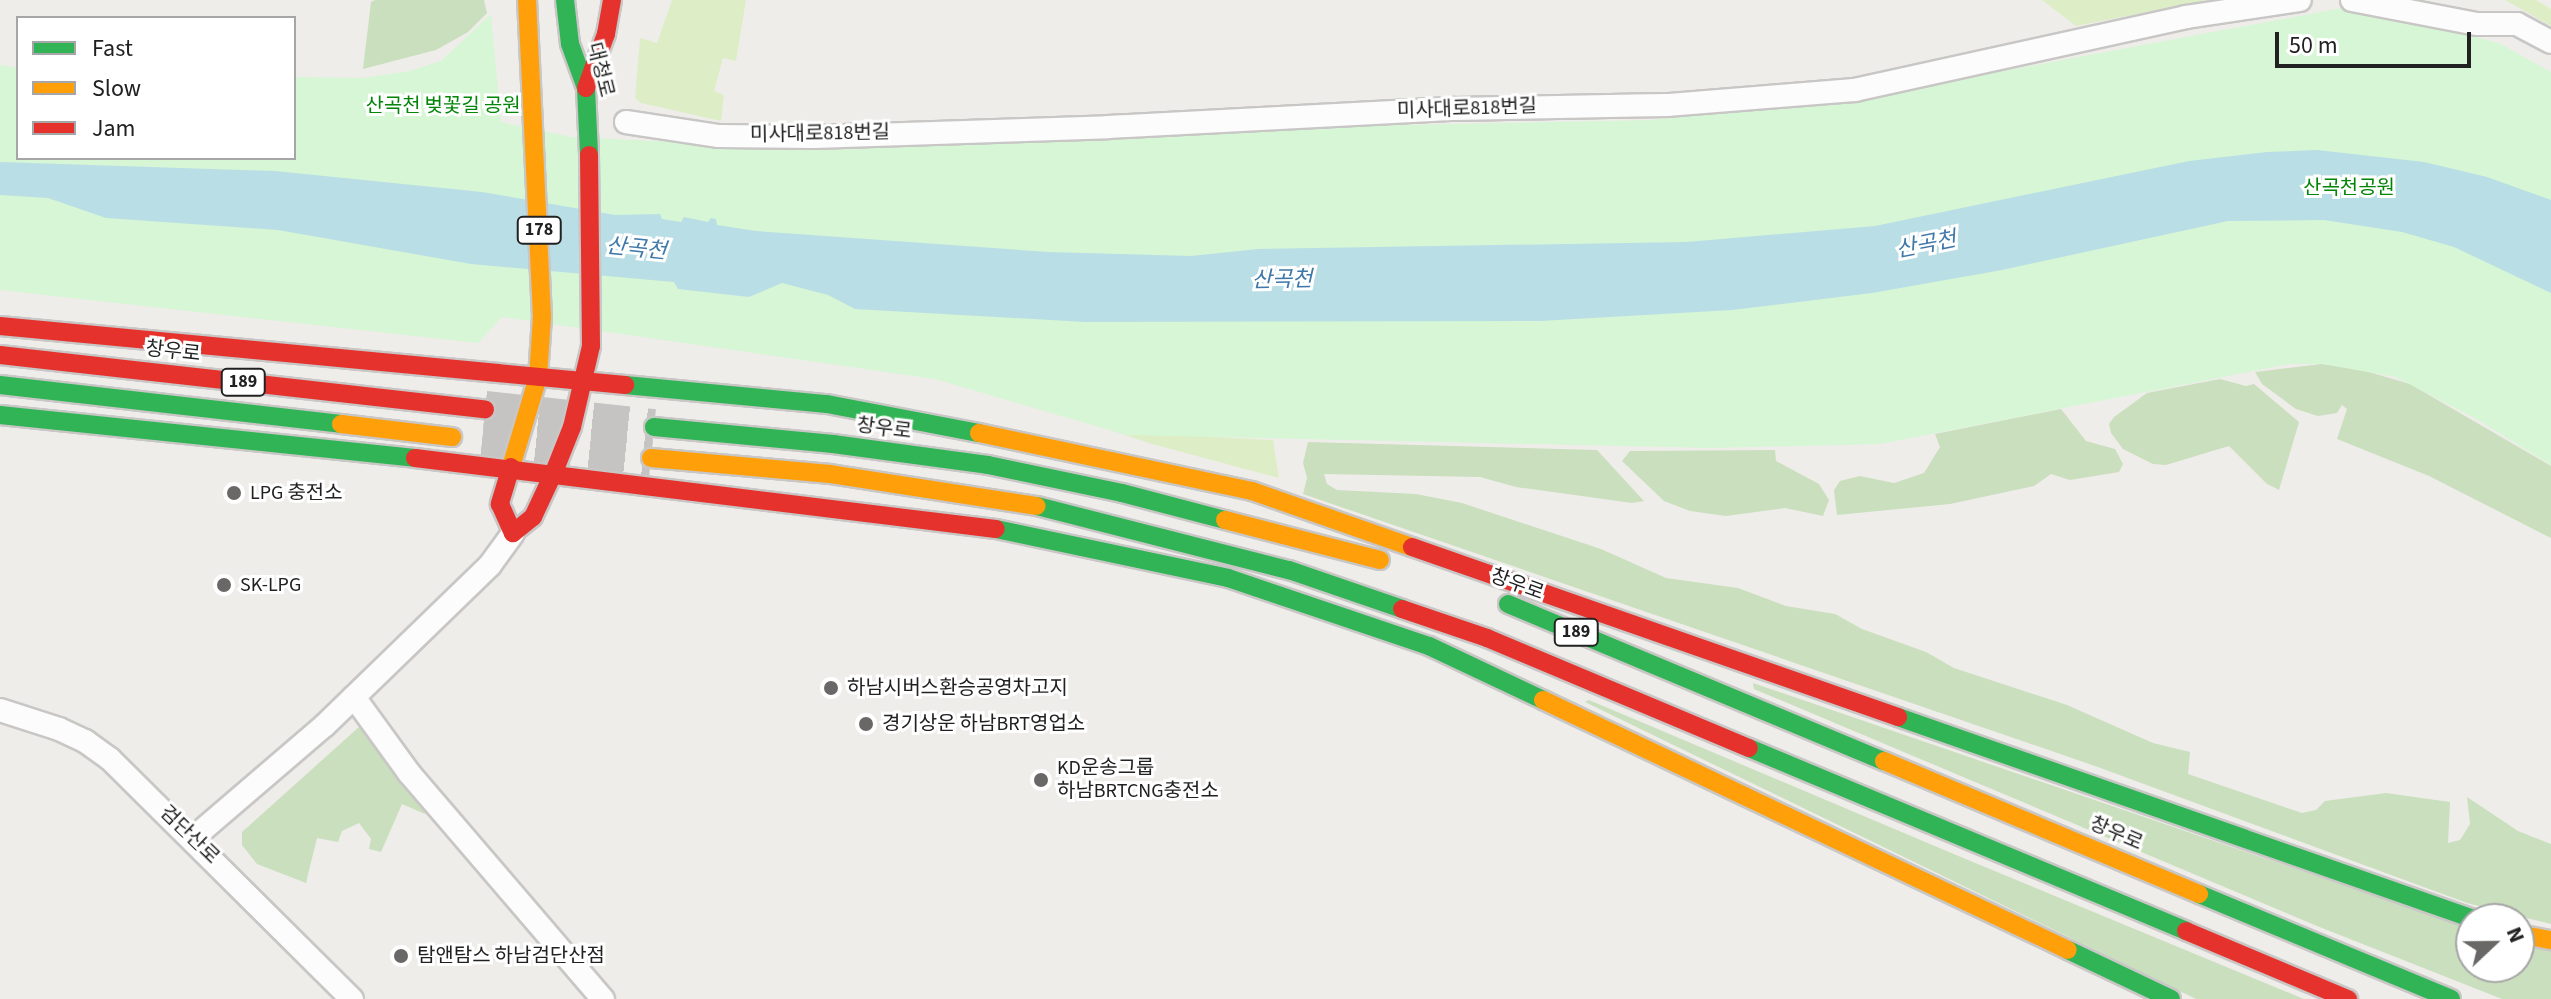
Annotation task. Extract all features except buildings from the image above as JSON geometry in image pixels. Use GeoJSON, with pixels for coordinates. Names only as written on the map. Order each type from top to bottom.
{"type":"FeatureCollection","features":[{"type":"Feature","properties":{"kind":"main road","name":"178"},"geometry":{"type":"LineString","coordinates":[[511,467],[538,377],[542,317],[527,0]]}},
{"type":"Feature","properties":{"kind":"main road","name":"대청로"},"geometry":{"type":"LineString","coordinates":[[565,0],[570,44],[586,88],[591,311],[585,379]]}},
{"type":"Feature","properties":{"kind":"main road"},"geometry":{"type":"LineString","coordinates":[[586,88],[606,34],[612,0]]}},
{"type":"Feature","properties":{"kind":"main road"},"geometry":{"type":"LineString","coordinates":[[0,326],[827,404],[1054,447],[1252,491],[2455,912]]}},
{"type":"Feature","properties":{"kind":"main road","name":"창우로"},"geometry":{"type":"LineString","coordinates":[[0,355],[485,409]]}},
{"type":"Feature","properties":{"kind":"main road","name":"178"},"geometry":{"type":"LineString","coordinates":[[554,472],[572,427],[585,379]]}},
{"type":"Feature","properties":{"kind":"main road","name":"189"},"geometry":{"type":"LineString","coordinates":[[0,385],[466,438]]}},
{"type":"Feature","properties":{"kind":"main road"},"geometry":{"type":"LineString","coordinates":[[0,415],[511,467],[998,529],[1228,578],[1429,646],[2171,999]]}},
{"type":"Feature","properties":{"kind":"main road","name":"창우로"},"geometry":{"type":"LineString","coordinates":[[654,427],[833,444],[988,465],[1280,531],[1403,568]]}},
{"type":"Feature","properties":{"kind":"main road","name":"189"},"geometry":{"type":"LineString","coordinates":[[651,458],[830,474],[1059,509],[1303,574],[1487,638],[2348,999]]}},
{"type":"Feature","properties":{"kind":"main road"},"geometry":{"type":"LineString","coordinates":[[511,467],[500,504],[513,533],[533,517],[554,472]]}},
{"type":"Feature","properties":{"kind":"main road","name":"창우로"},"geometry":{"type":"LineString","coordinates":[[1491,599],[1845,743],[2451,999]]}},
{"type":"Feature","properties":{"kind":"street","name":"미사대로818번길"},"geometry":{"type":"LineString","coordinates":[[626,122],[719,136],[814,137],[1108,127],[1455,109],[1668,105],[1855,90],[2172,19],[2300,0]]}},
{"type":"Feature","properties":{"kind":"street"},"geometry":{"type":"LineString","coordinates":[[2352,0],[2477,24],[2517,24],[2551,42]]}},
{"type":"Feature","properties":{"kind":"street"},"geometry":{"type":"LineString","coordinates":[[192,839],[354,697],[490,565],[513,533]]}},
{"type":"Feature","properties":{"kind":"street"},"geometry":{"type":"LineString","coordinates":[[354,697],[409,773],[603,999]]}},
{"type":"Feature","properties":{"kind":"street","name":"검단산로"},"geometry":{"type":"LineString","coordinates":[[0,710],[85,741],[110,759],[352,999]]}},
{"type":"Feature","properties":{"kind":"green space"},"geometry":{"type":"Polygon","coordinates":[[[484,0],[487,13],[468,32],[436,50],[363,69],[371,2],[484,0]]]}},
{"type":"Feature","properties":{"kind":"green space"},"geometry":{"type":"Polygon","coordinates":[[[672,0],[746,0],[736,61],[723,58],[714,91],[724,95],[721,121],[641,103],[635,98],[640,38],[657,43],[672,0]]]}},
{"type":"Feature","properties":{"kind":"green space"},"geometry":{"type":"Polygon","coordinates":[[[2042,0],[2209,0],[2076,26],[2042,0]]]}},
{"type":"Feature","properties":{"kind":"green space"},"geometry":{"type":"Polygon","coordinates":[[[2505,0],[2536,0],[2551,9],[2551,26],[2505,0]]]}},
{"type":"Feature","properties":{"kind":"green space","name":"산곡천공원"},"geometry":{"type":"Polygon","coordinates":[[[2353,6],[2499,43],[2551,72],[2551,465],[2480,421],[2396,377],[2323,364],[2289,364],[1880,444],[1711,448],[1126,435],[935,379],[502,317],[478,343],[0,290],[0,65],[16,68],[16,160],[296,160],[296,77],[363,78],[409,71],[441,61],[491,14],[501,122],[571,137],[714,144],[1106,131],[1650,120],[1837,102],[2353,6]]]}},
{"type":"Feature","properties":{"kind":"green space"},"geometry":{"type":"Polygon","coordinates":[[[2322,364],[2362,370],[2410,384],[2551,466],[2551,538],[2429,476],[2337,439],[2347,409],[2342,405],[2337,413],[2318,416],[2296,409],[2262,384],[2255,372],[2322,364]]]}},
{"type":"Feature","properties":{"kind":"green space"},"geometry":{"type":"Polygon","coordinates":[[[2220,379],[2246,386],[2254,384],[2299,422],[2279,490],[2267,484],[2229,446],[2166,465],[2153,464],[2123,449],[2111,433],[2109,424],[2114,417],[2147,393],[2220,379]]]}},
{"type":"Feature","properties":{"kind":"green space"},"geometry":{"type":"Polygon","coordinates":[[[2061,409],[2086,441],[2115,449],[2123,464],[2119,472],[2070,480],[2051,474],[2034,486],[1950,504],[1837,515],[1834,490],[1840,481],[1860,476],[1894,483],[1924,473],[1940,447],[1935,434],[2061,409]]]}},
{"type":"Feature","properties":{"kind":"green space"},"geometry":{"type":"Polygon","coordinates":[[[1116,432],[1273,440],[1279,478],[1152,444],[1116,432]]]}},
{"type":"Feature","properties":{"kind":"green space"},"geometry":{"type":"Polygon","coordinates":[[[1308,442],[1597,450],[1644,501],[1632,503],[1516,487],[1480,477],[1324,474],[1327,484],[1337,490],[1416,494],[1462,503],[1601,549],[1666,578],[1738,588],[1786,606],[1835,614],[1862,629],[1926,652],[1954,668],[2067,705],[2153,743],[2190,752],[2188,774],[2302,813],[2316,810],[2325,801],[2386,793],[2450,802],[2448,843],[2460,840],[2470,824],[2467,797],[2518,831],[2551,844],[2551,924],[2535,920],[2535,903],[2467,903],[2095,766],[1303,494],[1307,478],[1303,463],[1308,442]]]}},
{"type":"Feature","properties":{"kind":"green space"},"geometry":{"type":"Polygon","coordinates":[[[1775,450],[1776,461],[1819,484],[1829,500],[1823,516],[1785,508],[1726,516],[1690,511],[1664,501],[1622,461],[1630,451],[1775,450]]]}},
{"type":"Feature","properties":{"kind":"green space"},"geometry":{"type":"Polygon","coordinates":[[[1753,683],[2455,924],[2455,980],[2317,926],[1754,689],[1753,683]]]}},
{"type":"Feature","properties":{"kind":"green space"},"geometry":{"type":"Polygon","coordinates":[[[1589,700],[2304,999],[2196,999],[1585,702],[1589,700]]]}},
{"type":"Feature","properties":{"kind":"green space"},"geometry":{"type":"Polygon","coordinates":[[[359,727],[424,806],[425,814],[402,804],[381,852],[369,849],[371,839],[359,823],[342,831],[338,842],[317,838],[306,883],[257,864],[242,845],[242,832],[359,727]]]}},
{"type":"Feature","properties":{"kind":"green space"},"geometry":{"type":"Polygon","coordinates":[[[2535,948],[2551,950],[2551,999],[2502,999],[2461,983],[2535,983],[2535,948]]]}},
{"type":"Feature","properties":{"kind":"water","name":"산곡천"},"geometry":{"type":"Polygon","coordinates":[[[2317,150],[2424,162],[2487,177],[2551,200],[2551,293],[2454,247],[2402,232],[2324,220],[2228,221],[2002,270],[1872,293],[1732,310],[1540,321],[1085,322],[855,309],[828,295],[782,283],[749,297],[678,289],[674,282],[471,264],[278,230],[106,218],[48,198],[0,195],[0,162],[275,171],[482,192],[615,215],[660,214],[662,219],[681,222],[684,217],[708,222],[711,218],[716,219],[717,225],[756,231],[1048,252],[1191,256],[1258,249],[1686,242],[1875,226],[2189,161],[2317,150]]]}},
{"type":"Feature","properties":{"kind":"tunnel"},"geometry":{"type":"LineString","coordinates":[[485,409],[654,427]]}},
{"type":"Feature","properties":{"kind":"tunnel"},"geometry":{"type":"LineString","coordinates":[[482,440],[651,458]]}},
{"type":"Feature","properties":{"kind":"traffic: fast"},"geometry":{"type":"LineString","coordinates":[[565,0],[570,44],[586,88],[589,155]]}},
{"type":"Feature","properties":{"kind":"traffic: fast"},"geometry":{"type":"LineString","coordinates":[[0,385],[341,424]]}},
{"type":"Feature","properties":{"kind":"traffic: fast"},"geometry":{"type":"LineString","coordinates":[[625,385],[827,404],[979,433]]}},
{"type":"Feature","properties":{"kind":"traffic: fast"},"geometry":{"type":"LineString","coordinates":[[0,415],[415,458]]}},
{"type":"Feature","properties":{"kind":"traffic: fast"},"geometry":{"type":"LineString","coordinates":[[654,427],[833,444],[988,465],[1122,493],[1225,520]]}},
{"type":"Feature","properties":{"kind":"traffic: fast"},"geometry":{"type":"LineString","coordinates":[[1037,506],[1289,570],[1402,609]]}},
{"type":"Feature","properties":{"kind":"traffic: fast"},"geometry":{"type":"LineString","coordinates":[[996,529],[1228,578],[1429,646],[1543,700]]}},
{"type":"Feature","properties":{"kind":"traffic: fast"},"geometry":{"type":"LineString","coordinates":[[1508,604],[1884,761]]}},
{"type":"Feature","properties":{"kind":"traffic: fast"},"geometry":{"type":"LineString","coordinates":[[1898,717],[2455,912]]}},
{"type":"Feature","properties":{"kind":"traffic: fast"},"geometry":{"type":"LineString","coordinates":[[1749,748],[2186,931]]}},
{"type":"Feature","properties":{"kind":"traffic: fast"},"geometry":{"type":"LineString","coordinates":[[2199,894],[2451,999]]}},
{"type":"Feature","properties":{"kind":"traffic: fast"},"geometry":{"type":"LineString","coordinates":[[2068,950],[2171,999]]}},
{"type":"Feature","properties":{"kind":"traffic: slow"},"geometry":{"type":"LineString","coordinates":[[511,467],[538,377],[542,317],[527,0]]}},
{"type":"Feature","properties":{"kind":"traffic: slow"},"geometry":{"type":"LineString","coordinates":[[341,424],[452,437]]}},
{"type":"Feature","properties":{"kind":"traffic: slow"},"geometry":{"type":"LineString","coordinates":[[979,433],[1252,491],[1412,547]]}},
{"type":"Feature","properties":{"kind":"traffic: slow"},"geometry":{"type":"LineString","coordinates":[[651,458],[830,474],[1037,506]]}},
{"type":"Feature","properties":{"kind":"traffic: slow"},"geometry":{"type":"LineString","coordinates":[[1225,520],[1380,560]]}},
{"type":"Feature","properties":{"kind":"traffic: slow"},"geometry":{"type":"LineString","coordinates":[[1543,700],[2068,950]]}},
{"type":"Feature","properties":{"kind":"traffic: slow"},"geometry":{"type":"LineString","coordinates":[[1884,761],[2199,894]]}},
{"type":"Feature","properties":{"kind":"traffic: slow"},"geometry":{"type":"LineString","coordinates":[[2535,937],[2551,940]]}},
{"type":"Feature","properties":{"kind":"traffic: jam"},"geometry":{"type":"LineString","coordinates":[[586,88],[606,34],[612,0]]}},
{"type":"Feature","properties":{"kind":"traffic: jam"},"geometry":{"type":"LineString","coordinates":[[554,472],[572,427],[591,346],[589,155]]}},
{"type":"Feature","properties":{"kind":"traffic: jam"},"geometry":{"type":"LineString","coordinates":[[0,326],[625,385]]}},
{"type":"Feature","properties":{"kind":"traffic: jam"},"geometry":{"type":"LineString","coordinates":[[0,355],[485,409]]}},
{"type":"Feature","properties":{"kind":"traffic: jam"},"geometry":{"type":"LineString","coordinates":[[415,458],[996,529]]}},
{"type":"Feature","properties":{"kind":"traffic: jam"},"geometry":{"type":"LineString","coordinates":[[511,467],[500,504],[513,533],[533,517],[554,472]]}},
{"type":"Feature","properties":{"kind":"traffic: jam"},"geometry":{"type":"LineString","coordinates":[[1412,547],[1898,717]]}},
{"type":"Feature","properties":{"kind":"traffic: jam"},"geometry":{"type":"LineString","coordinates":[[1402,609],[1487,638],[1749,748]]}},
{"type":"Feature","properties":{"kind":"traffic: jam"},"geometry":{"type":"LineString","coordinates":[[2186,931],[2348,999]]}},
{"type":"Feature","properties":{"kind":"place","name":"LPG 충전소"},"geometry":{"type":"Point","coordinates":[234,493]}},
{"type":"Feature","properties":{"kind":"place","name":"SK-LPG"},"geometry":{"type":"Point","coordinates":[224,585]}},
{"type":"Feature","properties":{"kind":"place","name":"하남시버스환승공영차고지"},"geometry":{"type":"Point","coordinates":[831,688]}},
{"type":"Feature","properties":{"kind":"place","name":"경기상운 하남BRT영업소"},"geometry":{"type":"Point","coordinates":[866,724]}},
{"type":"Feature","properties":{"kind":"place","name":"KD운송그룹 하남BRTCNG충전소"},"geometry":{"type":"Point","coordinates":[1041,780]}},
{"type":"Feature","properties":{"kind":"place","name":"탐앤탐스 하남검단산점"},"geometry":{"type":"Point","coordinates":[401,956]}},
{"type":"Feature","properties":{"kind":"park label","name":"산곡천 벚꽃길 공원"},"geometry":{"type":"Point","coordinates":[443,106]}}]}
